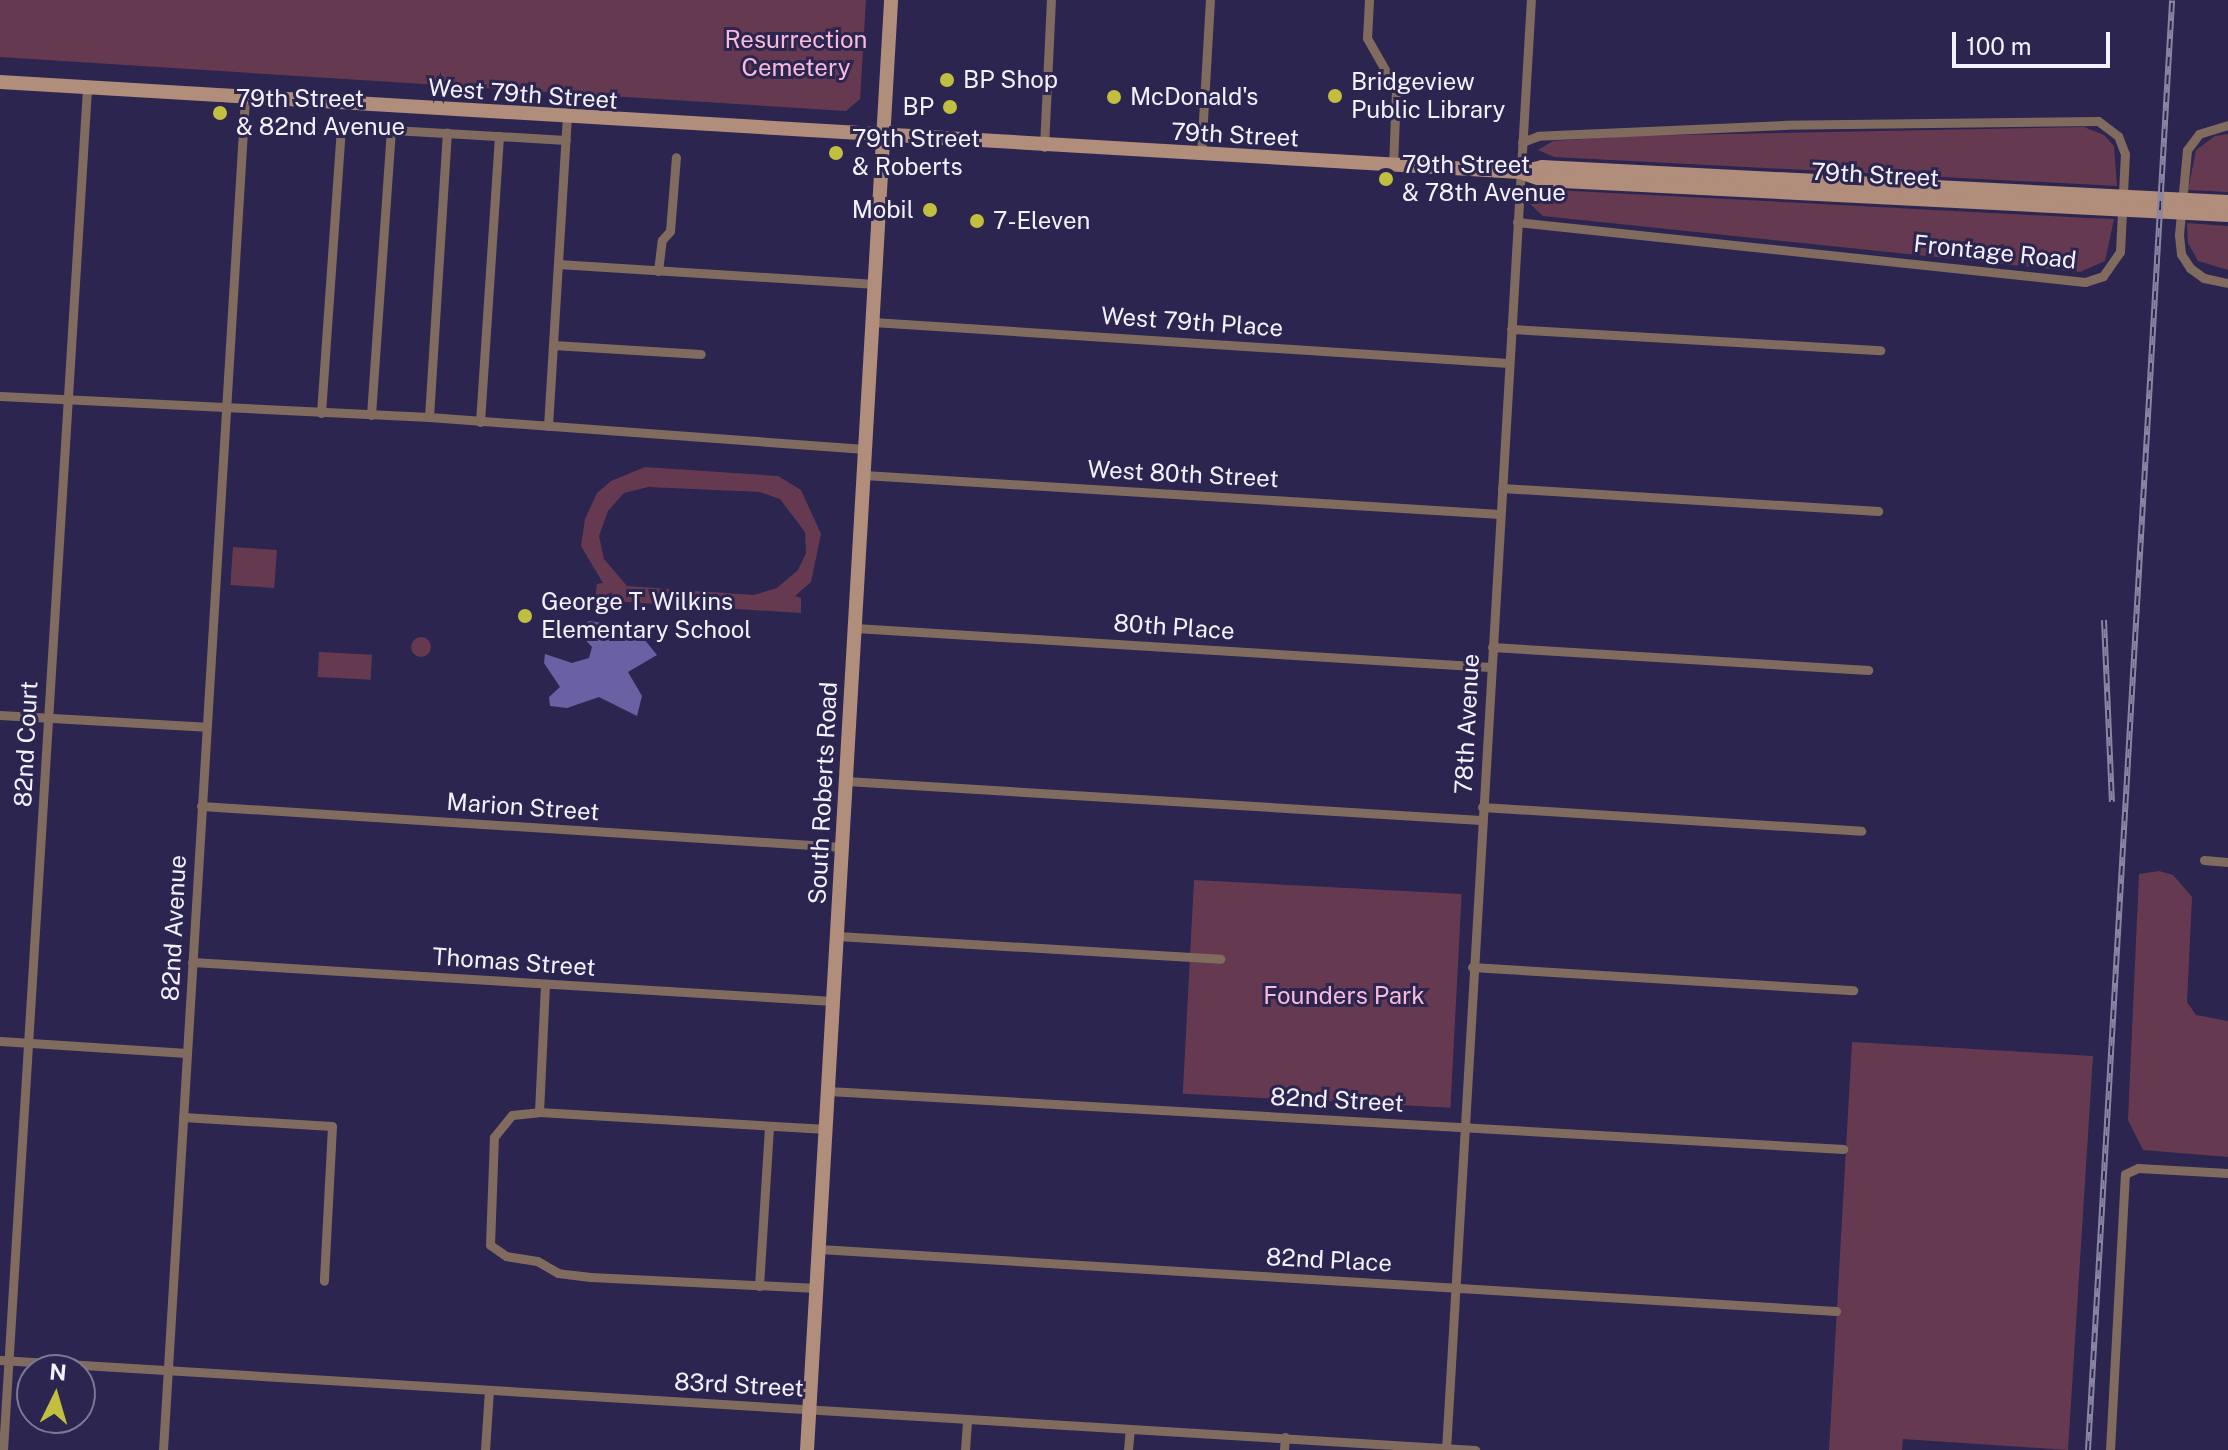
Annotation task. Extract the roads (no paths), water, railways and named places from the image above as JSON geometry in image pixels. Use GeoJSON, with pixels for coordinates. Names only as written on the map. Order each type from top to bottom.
{"type":"FeatureCollection","features":[{"type":"Feature","properties":{"kind":"main road","name":"South Roberts Road"},"geometry":{"type":"LineString","coordinates":[[807,1450],[891,0]]}},
{"type":"Feature","properties":{"kind":"main road","name":"West 79th Street"},"geometry":{"type":"LineString","coordinates":[[0,82],[1044,147]]}},
{"type":"Feature","properties":{"kind":"main road","name":"79th Street"},"geometry":{"type":"LineString","coordinates":[[1044,147],[1520,172],[1542,167],[2211,208],[2228,215]]}},
{"type":"Feature","properties":{"kind":"main road","name":"79th Street"},"geometry":{"type":"LineString","coordinates":[[2211,208],[2228,202]]}},
{"type":"Feature","properties":{"kind":"street"},"geometry":{"type":"LineString","coordinates":[[1044,147],[1051,0]]}},
{"type":"Feature","properties":{"kind":"street"},"geometry":{"type":"LineString","coordinates":[[1201,155],[1210,0]]}},
{"type":"Feature","properties":{"kind":"street"},"geometry":{"type":"LineString","coordinates":[[1369,0],[1367,38],[1384,62],[1396,89],[1393,166]]}},
{"type":"Feature","properties":{"kind":"street","name":"78th Avenue"},"geometry":{"type":"LineString","coordinates":[[1446,1449],[1531,0]]}},
{"type":"Feature","properties":{"kind":"street","name":"82nd Court"},"geometry":{"type":"LineString","coordinates":[[3,1450],[4,1360],[28,1043],[87,88]]}},
{"type":"Feature","properties":{"kind":"street","name":"82nd Avenue"},"geometry":{"type":"LineString","coordinates":[[163,1450],[245,98]]}},
{"type":"Feature","properties":{"kind":"street"},"geometry":{"type":"LineString","coordinates":[[548,426],[567,119]]}},
{"type":"Feature","properties":{"kind":"street","name":"Frontage Road"},"geometry":{"type":"LineString","coordinates":[[1517,222],[2085,282],[2103,276],[2118,257],[2122,209],[2122,140],[2106,125],[2088,119],[1785,125],[1538,136],[1522,142]]}},
{"type":"Feature","properties":{"kind":"street"},"geometry":{"type":"LineString","coordinates":[[2228,125],[2199,134],[2187,150],[2179,235],[2181,254],[2190,268],[2204,278],[2228,283]]}},
{"type":"Feature","properties":{"kind":"street"},"geometry":{"type":"LineString","coordinates":[[321,413],[341,127],[566,140]]}},
{"type":"Feature","properties":{"kind":"street"},"geometry":{"type":"LineString","coordinates":[[371,415],[391,129]]}},
{"type":"Feature","properties":{"kind":"street"},"geometry":{"type":"LineString","coordinates":[[429,417],[447,133]]}},
{"type":"Feature","properties":{"kind":"street"},"geometry":{"type":"LineString","coordinates":[[480,422],[499,136]]}},
{"type":"Feature","properties":{"kind":"street"},"geometry":{"type":"LineString","coordinates":[[658,271],[662,240],[670,231],[676,157]]}},
{"type":"Feature","properties":{"kind":"street"},"geometry":{"type":"LineString","coordinates":[[558,264],[875,284]]}},
{"type":"Feature","properties":{"kind":"street","name":"West 79th Place"},"geometry":{"type":"LineString","coordinates":[[873,322],[1509,363]]}},
{"type":"Feature","properties":{"kind":"street"},"geometry":{"type":"LineString","coordinates":[[1511,329],[1880,350]]}},
{"type":"Feature","properties":{"kind":"street"},"geometry":{"type":"LineString","coordinates":[[553,345],[701,354]]}},
{"type":"Feature","properties":{"kind":"street"},"geometry":{"type":"LineString","coordinates":[[0,396],[429,417],[865,449]]}},
{"type":"Feature","properties":{"kind":"street","name":"West 80th Street"},"geometry":{"type":"LineString","coordinates":[[864,475],[1500,514]]}},
{"type":"Feature","properties":{"kind":"street"},"geometry":{"type":"LineString","coordinates":[[1502,488],[1878,511]]}},
{"type":"Feature","properties":{"kind":"street","name":"80th Place"},"geometry":{"type":"LineString","coordinates":[[855,628],[1490,667]]}},
{"type":"Feature","properties":{"kind":"street"},"geometry":{"type":"LineString","coordinates":[[1492,647],[1868,670]]}},
{"type":"Feature","properties":{"kind":"street"},"geometry":{"type":"LineString","coordinates":[[0,715],[206,727]]}},
{"type":"Feature","properties":{"kind":"street"},"geometry":{"type":"LineString","coordinates":[[846,781],[1481,820]]}},
{"type":"Feature","properties":{"kind":"street","name":"Marion Street"},"geometry":{"type":"LineString","coordinates":[[201,806],[842,847]]}},
{"type":"Feature","properties":{"kind":"street"},"geometry":{"type":"LineString","coordinates":[[1482,807],[1861,831]]}},
{"type":"Feature","properties":{"kind":"street"},"geometry":{"type":"LineString","coordinates":[[2204,860],[2228,862]]}},
{"type":"Feature","properties":{"kind":"street"},"geometry":{"type":"LineString","coordinates":[[837,936],[1220,959]]}},
{"type":"Feature","properties":{"kind":"street","name":"Thomas Street"},"geometry":{"type":"LineString","coordinates":[[192,962],[833,1001]]}},
{"type":"Feature","properties":{"kind":"street"},"geometry":{"type":"LineString","coordinates":[[1472,967],[1853,990]]}},
{"type":"Feature","properties":{"kind":"street"},"geometry":{"type":"LineString","coordinates":[[539,1112],[545,984]]}},
{"type":"Feature","properties":{"kind":"street"},"geometry":{"type":"LineString","coordinates":[[0,1041],[187,1053]]}},
{"type":"Feature","properties":{"kind":"street","name":"82nd Street"},"geometry":{"type":"LineString","coordinates":[[828,1091],[1843,1149]]}},
{"type":"Feature","properties":{"kind":"street"},"geometry":{"type":"LineString","coordinates":[[817,1288],[558,1273],[537,1261],[506,1256],[490,1245],[496,1129],[512,1115],[539,1112],[826,1129]]}},
{"type":"Feature","properties":{"kind":"street"},"geometry":{"type":"LineString","coordinates":[[183,1117],[332,1126],[324,1281]]}},
{"type":"Feature","properties":{"kind":"street"},"geometry":{"type":"LineString","coordinates":[[759,1286],[769,1126]]}},
{"type":"Feature","properties":{"kind":"street"},"geometry":{"type":"LineString","coordinates":[[2110,1450],[2124,1184],[2129,1168],[2228,1173]]}},
{"type":"Feature","properties":{"kind":"street","name":"82nd Place"},"geometry":{"type":"LineString","coordinates":[[819,1249],[1836,1311]]}},
{"type":"Feature","properties":{"kind":"street","name":"83rd Street"},"geometry":{"type":"LineString","coordinates":[[4,1360],[1475,1450]]}},
{"type":"Feature","properties":{"kind":"street"},"geometry":{"type":"LineString","coordinates":[[485,1450],[489,1390]]}},
{"type":"Feature","properties":{"kind":"street"},"geometry":{"type":"LineString","coordinates":[[965,1450],[967,1419]]}},
{"type":"Feature","properties":{"kind":"street"},"geometry":{"type":"LineString","coordinates":[[1128,1450],[1130,1429]]}},
{"type":"Feature","properties":{"kind":"street"},"geometry":{"type":"LineString","coordinates":[[1284,1450],[1285,1437]]}},
{"type":"Feature","properties":{"kind":"railway"},"geometry":{"type":"LineString","coordinates":[[2088,1450],[2172,0]]}},
{"type":"Feature","properties":{"kind":"railway"},"geometry":{"type":"LineString","coordinates":[[2104,620],[2112,802]]}},
{"type":"Feature","properties":{"kind":"place","name":"BP Shop"},"geometry":{"type":"Point","coordinates":[947,80]}},
{"type":"Feature","properties":{"kind":"place","name":"Bridgeview Public Library"},"geometry":{"type":"Point","coordinates":[1335,96]}},
{"type":"Feature","properties":{"kind":"place","name":"McDonald's"},"geometry":{"type":"Point","coordinates":[1114,97]}},
{"type":"Feature","properties":{"kind":"place","name":"BP"},"geometry":{"type":"Point","coordinates":[950,107]}},
{"type":"Feature","properties":{"kind":"place","name":"79th Street & 82nd Avenue"},"geometry":{"type":"Point","coordinates":[220,113]}},
{"type":"Feature","properties":{"kind":"place","name":"79th Street & Roberts"},"geometry":{"type":"Point","coordinates":[836,153]}},
{"type":"Feature","properties":{"kind":"place","name":"79th Street & 78th Avenue"},"geometry":{"type":"Point","coordinates":[1386,179]}},
{"type":"Feature","properties":{"kind":"place","name":"Mobil"},"geometry":{"type":"Point","coordinates":[930,210]}},
{"type":"Feature","properties":{"kind":"place","name":"7-Eleven"},"geometry":{"type":"Point","coordinates":[977,221]}},
{"type":"Feature","properties":{"kind":"place","name":"George T. Wilkins Elementary School"},"geometry":{"type":"Point","coordinates":[525,616]}},
{"type":"Feature","properties":{"kind":"park label","name":"Resurrection Cemetery"},"geometry":{"type":"Point","coordinates":[796,54]}},
{"type":"Feature","properties":{"kind":"park label","name":"Founders Park"},"geometry":{"type":"Point","coordinates":[1344,996]}}]}
